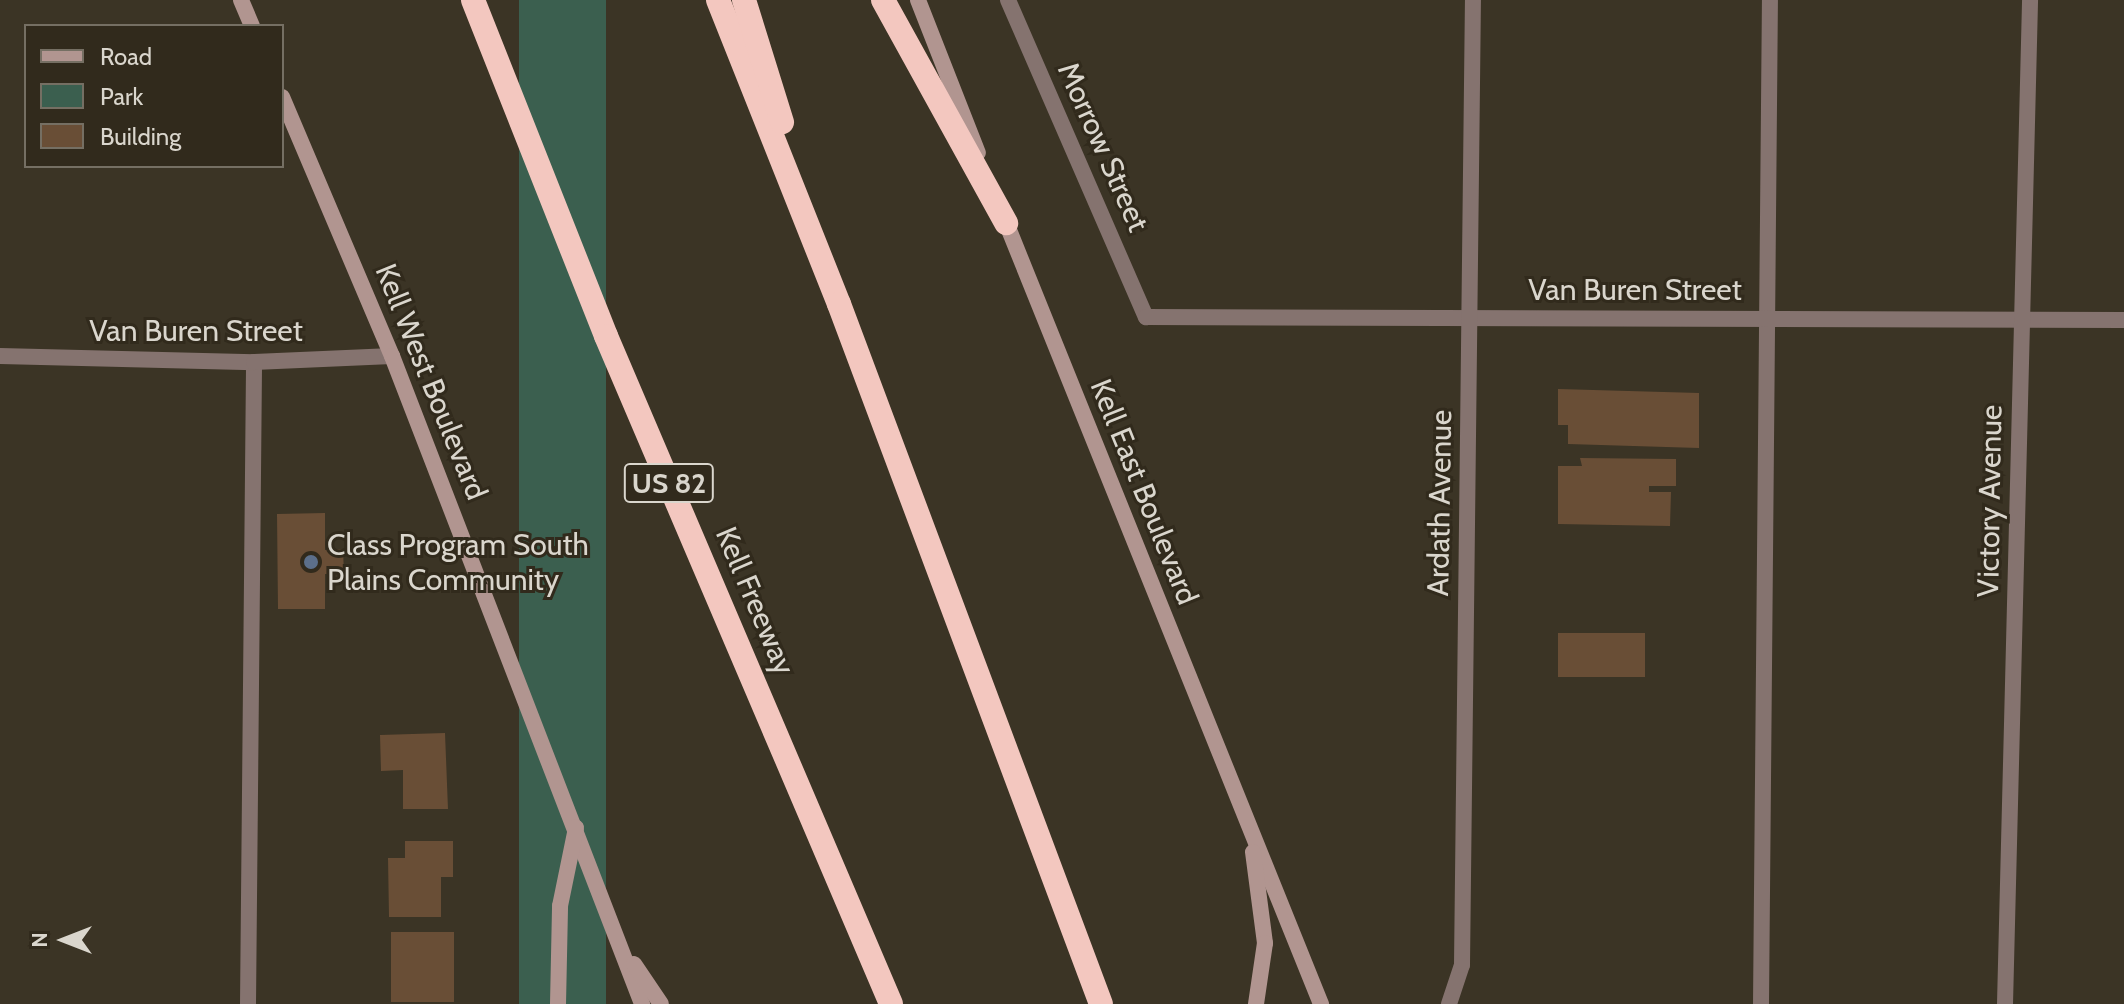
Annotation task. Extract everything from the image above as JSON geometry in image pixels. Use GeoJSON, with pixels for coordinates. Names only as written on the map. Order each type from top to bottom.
{"type":"FeatureCollection","features":[{"type":"Feature","properties":{"kind":"highway","name":"Kell Freeway"},"geometry":{"type":"LineString","coordinates":[[473,0],[606,336],[891,1004]]}},
{"type":"Feature","properties":{"kind":"highway"},"geometry":{"type":"LineString","coordinates":[[718,0],[839,304],[1101,1004]]}},
{"type":"Feature","properties":{"kind":"highway"},"geometry":{"type":"LineString","coordinates":[[744,0],[839,304]]}},
{"type":"Feature","properties":{"kind":"highway"},"geometry":{"type":"LineString","coordinates":[[883,0],[1006,223]]}},
{"type":"Feature","properties":{"kind":"main road"},"geometry":{"type":"LineString","coordinates":[[241,0],[251,24]]}},
{"type":"Feature","properties":{"kind":"main road","name":"Kell East Boulevard"},"geometry":{"type":"LineString","coordinates":[[918,0],[1321,1004]]}},
{"type":"Feature","properties":{"kind":"main road","name":"Kell West Boulevard"},"geometry":{"type":"LineString","coordinates":[[284,102],[392,356],[577,826],[642,1004]]}},
{"type":"Feature","properties":{"kind":"main road"},"geometry":{"type":"LineString","coordinates":[[558,1004],[560,906],[577,826]]}},
{"type":"Feature","properties":{"kind":"main road"},"geometry":{"type":"LineString","coordinates":[[1250,829],[1265,943],[1256,1004]]}},
{"type":"Feature","properties":{"kind":"main road"},"geometry":{"type":"LineString","coordinates":[[621,946],[661,1004]]}},
{"type":"Feature","properties":{"kind":"street","name":"Morrow Street"},"geometry":{"type":"LineString","coordinates":[[1008,0],[1146,317]]}},
{"type":"Feature","properties":{"kind":"street","name":"Ardath Avenue"},"geometry":{"type":"LineString","coordinates":[[1449,1004],[1462,965],[1473,0]]}},
{"type":"Feature","properties":{"kind":"street"},"geometry":{"type":"LineString","coordinates":[[1761,1004],[1770,0]]}},
{"type":"Feature","properties":{"kind":"street","name":"Victory Avenue"},"geometry":{"type":"LineString","coordinates":[[2005,1004],[2030,0]]}},
{"type":"Feature","properties":{"kind":"street","name":"Van Buren Street"},"geometry":{"type":"LineString","coordinates":[[1146,317],[2124,320]]}},
{"type":"Feature","properties":{"kind":"street","name":"Van Buren Street"},"geometry":{"type":"LineString","coordinates":[[0,356],[254,362],[392,356]]}},
{"type":"Feature","properties":{"kind":"street"},"geometry":{"type":"LineString","coordinates":[[248,1004],[254,362]]}},
{"type":"Feature","properties":{"kind":"green space"},"geometry":{"type":"Polygon","coordinates":[[[519,0],[606,0],[606,1004],[519,1004],[519,0]]]}},
{"type":"Feature","properties":{"kind":"building"},"geometry":{"type":"Polygon","coordinates":[[[1558,389],[1699,393],[1699,448],[1568,444],[1568,425],[1558,425],[1558,389]]]}},
{"type":"Feature","properties":{"kind":"building"},"geometry":{"type":"Polygon","coordinates":[[[1580,458],[1676,459],[1676,486],[1649,486],[1649,492],[1671,492],[1670,526],[1558,524],[1558,466],[1582,466],[1580,458]]]}},
{"type":"Feature","properties":{"kind":"building","name":"Class Program South Plains Community"},"geometry":{"type":"Polygon","coordinates":[[[325,513],[325,550],[343,549],[344,574],[325,574],[325,609],[278,609],[277,514],[325,513]]]}},
{"type":"Feature","properties":{"kind":"building"},"geometry":{"type":"Polygon","coordinates":[[[1558,633],[1645,633],[1645,677],[1558,677],[1558,633]]]}},
{"type":"Feature","properties":{"kind":"building"},"geometry":{"type":"Polygon","coordinates":[[[445,733],[448,809],[403,809],[403,770],[381,771],[380,735],[445,733]]]}},
{"type":"Feature","properties":{"kind":"building"},"geometry":{"type":"Polygon","coordinates":[[[405,841],[453,841],[453,877],[441,877],[441,917],[389,917],[388,858],[405,858],[405,841]]]}},
{"type":"Feature","properties":{"kind":"building"},"geometry":{"type":"Polygon","coordinates":[[[391,932],[454,932],[454,1002],[391,1002],[391,932]]]}},
{"type":"Feature","properties":{"kind":"place","name":"Class Program South Plains Community"},"geometry":{"type":"Point","coordinates":[311,562]}}]}
